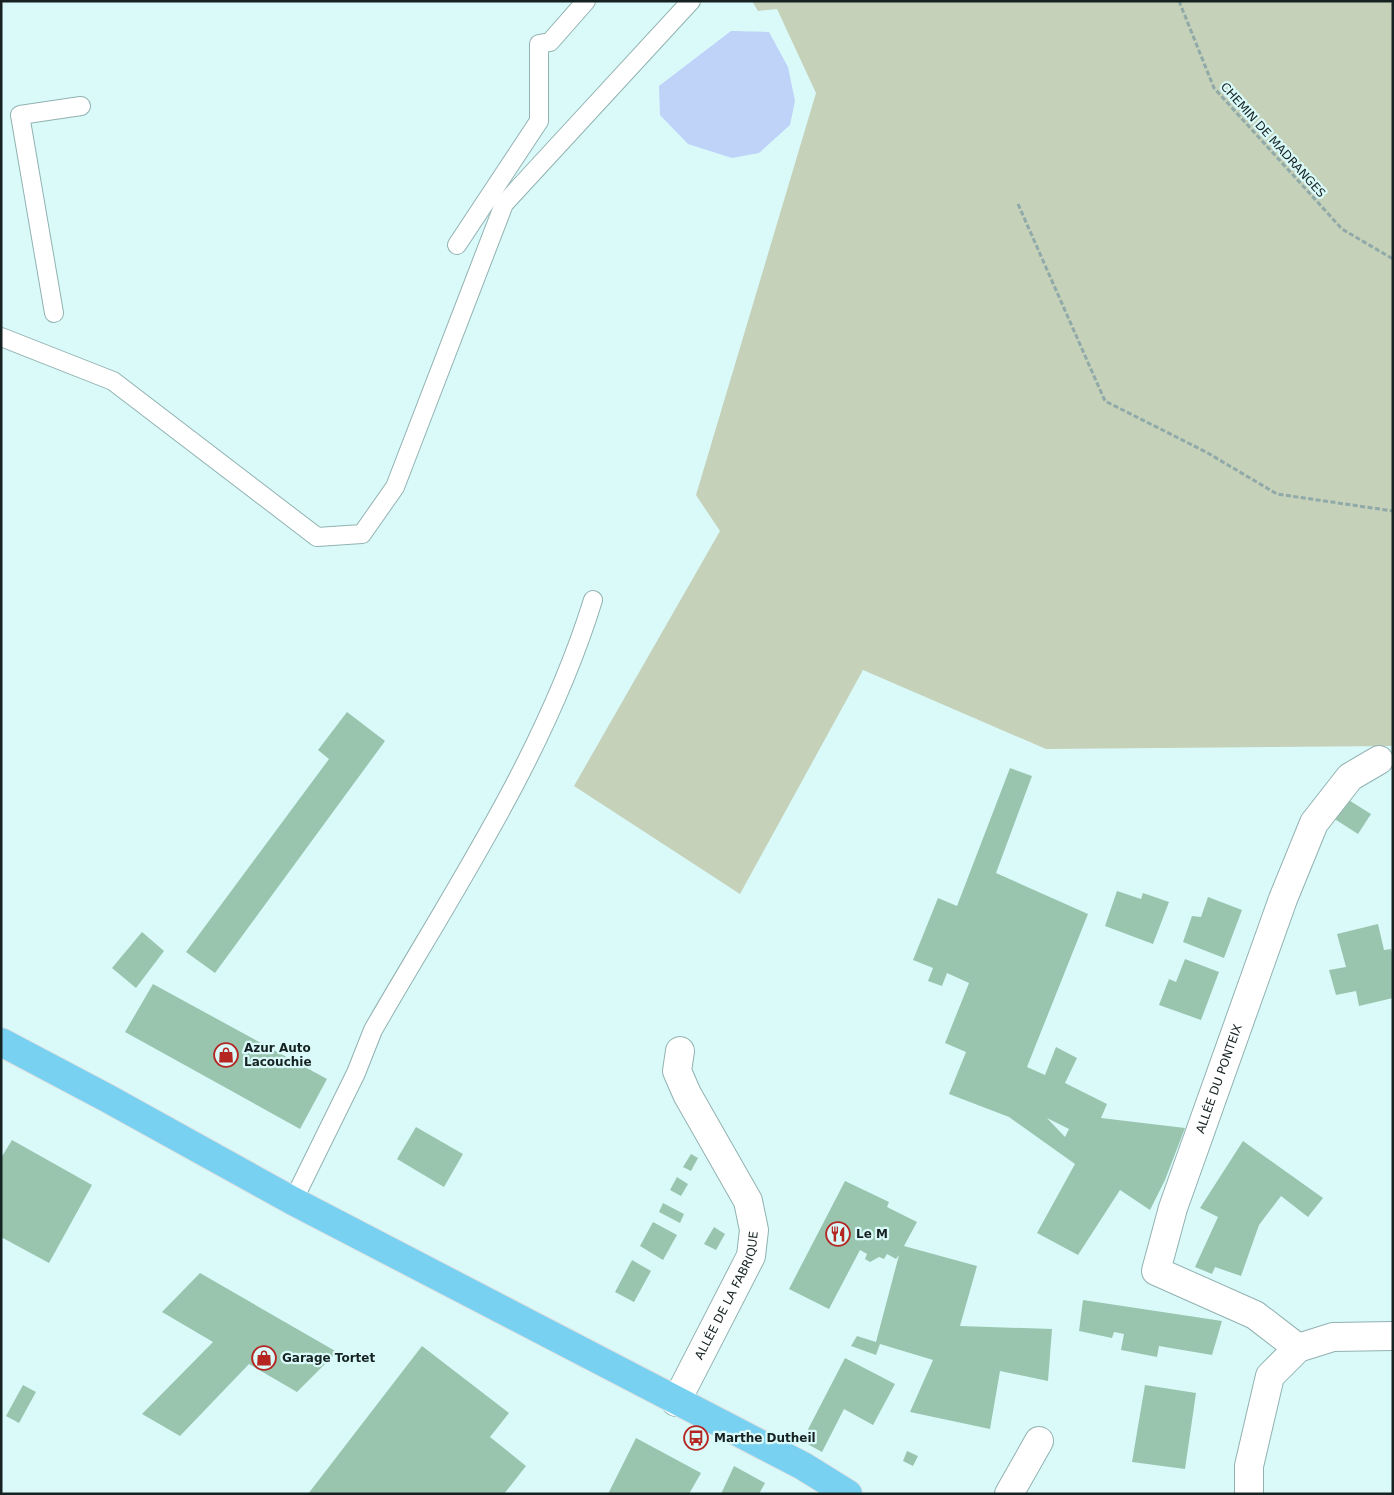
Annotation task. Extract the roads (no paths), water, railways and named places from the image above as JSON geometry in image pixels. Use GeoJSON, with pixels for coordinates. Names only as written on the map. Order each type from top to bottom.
{"type":"FeatureCollection","features":[{"type":"Feature","properties":{"kind":"main road"},"geometry":{"type":"LineString","coordinates":[[1,1042],[108,1098],[293,1201],[676,1402],[803,1466],[848,1494]]}},
{"type":"Feature","properties":{"kind":"street","name":"ALLÉE DU PONTEIX"},"geometry":{"type":"LineString","coordinates":[[1298,1348],[1255,1315],[1156,1271],[1173,1208],[1283,899],[1314,823],[1350,777],[1386,760]]}},
{"type":"Feature","properties":{"kind":"street","name":"ALLÉE DE LA FABRIQUE"},"geometry":{"type":"LineString","coordinates":[[676,1402],[751,1256],[754,1230],[748,1201],[688,1094],[678,1071],[680,1051]]}},
{"type":"Feature","properties":{"kind":"street"},"geometry":{"type":"LineString","coordinates":[[1249,1494],[1249,1466],[1270,1376],[1298,1348],[1333,1337],[1393,1336]]}},
{"type":"Feature","properties":{"kind":"street"},"geometry":{"type":"LineString","coordinates":[[1009,1494],[1039,1442]]}},
{"type":"Feature","properties":{"kind":"lane"},"geometry":{"type":"LineString","coordinates":[[458,245],[539,121],[539,44],[550,42],[586,1]]}},
{"type":"Feature","properties":{"kind":"lane"},"geometry":{"type":"LineString","coordinates":[[1,337],[113,381],[317,538],[362,534],[396,487],[504,204],[691,1]]}},
{"type":"Feature","properties":{"kind":"lane"},"geometry":{"type":"LineString","coordinates":[[54,313],[20,114],[81,106]]}},
{"type":"Feature","properties":{"kind":"lane"},"geometry":{"type":"LineString","coordinates":[[293,1201],[356,1073],[373,1030],[527,764],[579,646],[593,600]]}},
{"type":"Feature","properties":{"kind":"water"},"geometry":{"type":"Polygon","coordinates":[[[731,31],[769,32],[788,67],[795,101],[790,125],[759,153],[732,158],[688,144],[660,115],[659,86],[731,31]]]}},
{"type":"Feature","properties":{"kind":"place","name":"Azur Auto Lacouchie"},"geometry":{"type":"Point","coordinates":[226,1055]}},
{"type":"Feature","properties":{"kind":"place","name":"Le M"},"geometry":{"type":"Point","coordinates":[838,1234]}},
{"type":"Feature","properties":{"kind":"place","name":"Garage Tortet"},"geometry":{"type":"Point","coordinates":[264,1358]}},
{"type":"Feature","properties":{"kind":"place","name":"Marthe Dutheil"},"geometry":{"type":"Point","coordinates":[696,1438]}}]}
